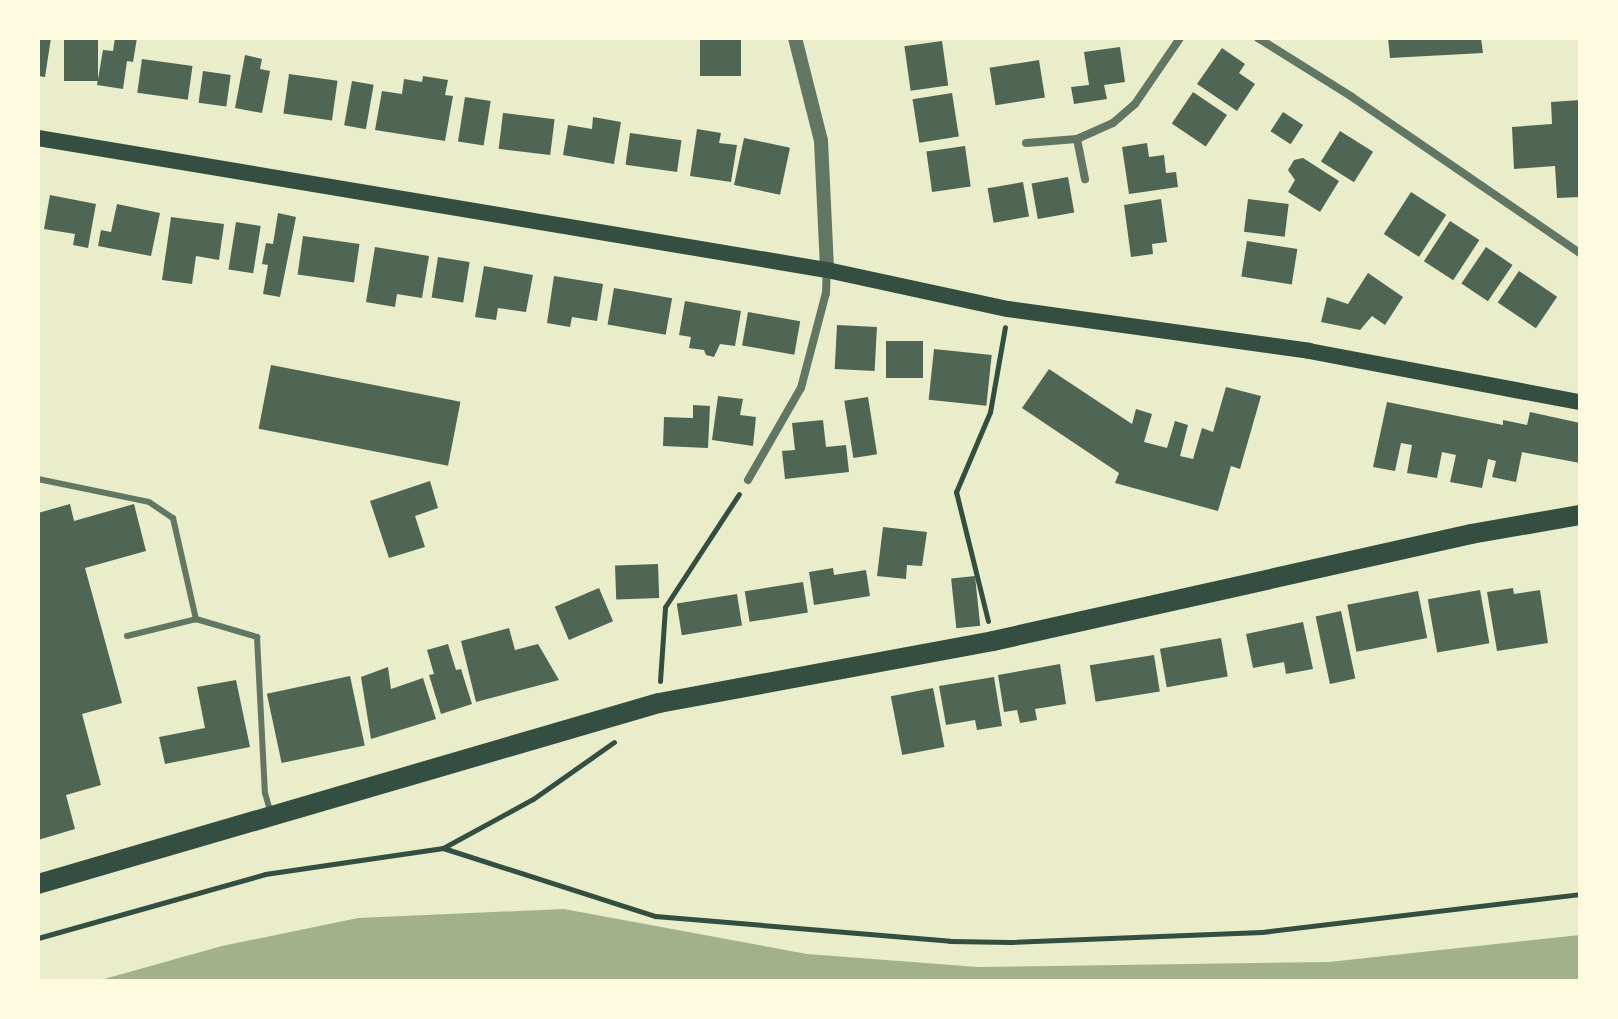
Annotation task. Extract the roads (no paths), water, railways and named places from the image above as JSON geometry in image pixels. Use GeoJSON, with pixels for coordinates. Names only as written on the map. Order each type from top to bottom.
{"type":"FeatureCollection","features":[{"type":"Feature","properties":{"kind":"main road"},"geometry":{"type":"LineString","coordinates":[[38,138],[827,270],[1008,309],[1309,351],[1580,402]]}},
{"type":"Feature","properties":{"kind":"main road"},"geometry":{"type":"LineString","coordinates":[[38,884],[659,703],[993,641],[1471,534],[1580,515]]}},
{"type":"Feature","properties":{"kind":"street"},"geometry":{"type":"LineString","coordinates":[[748,480],[801,388],[826,293],[821,141],[795,38]]}},
{"type":"Feature","properties":{"kind":"street"},"geometry":{"type":"LineString","coordinates":[[1026,143],[1077,139],[1113,123],[1135,104],[1180,38]]}},
{"type":"Feature","properties":{"kind":"street"},"geometry":{"type":"LineString","coordinates":[[1258,38],[1352,97],[1580,253]]}},
{"type":"Feature","properties":{"kind":"street"},"geometry":{"type":"LineString","coordinates":[[1077,139],[1085,179]]}},
{"type":"Feature","properties":{"kind":"lane"},"geometry":{"type":"LineString","coordinates":[[38,479],[149,502],[173,518],[196,619]]}},
{"type":"Feature","properties":{"kind":"lane"},"geometry":{"type":"LineString","coordinates":[[127,636],[196,619],[257,637],[265,793],[273,818]]}}]}
